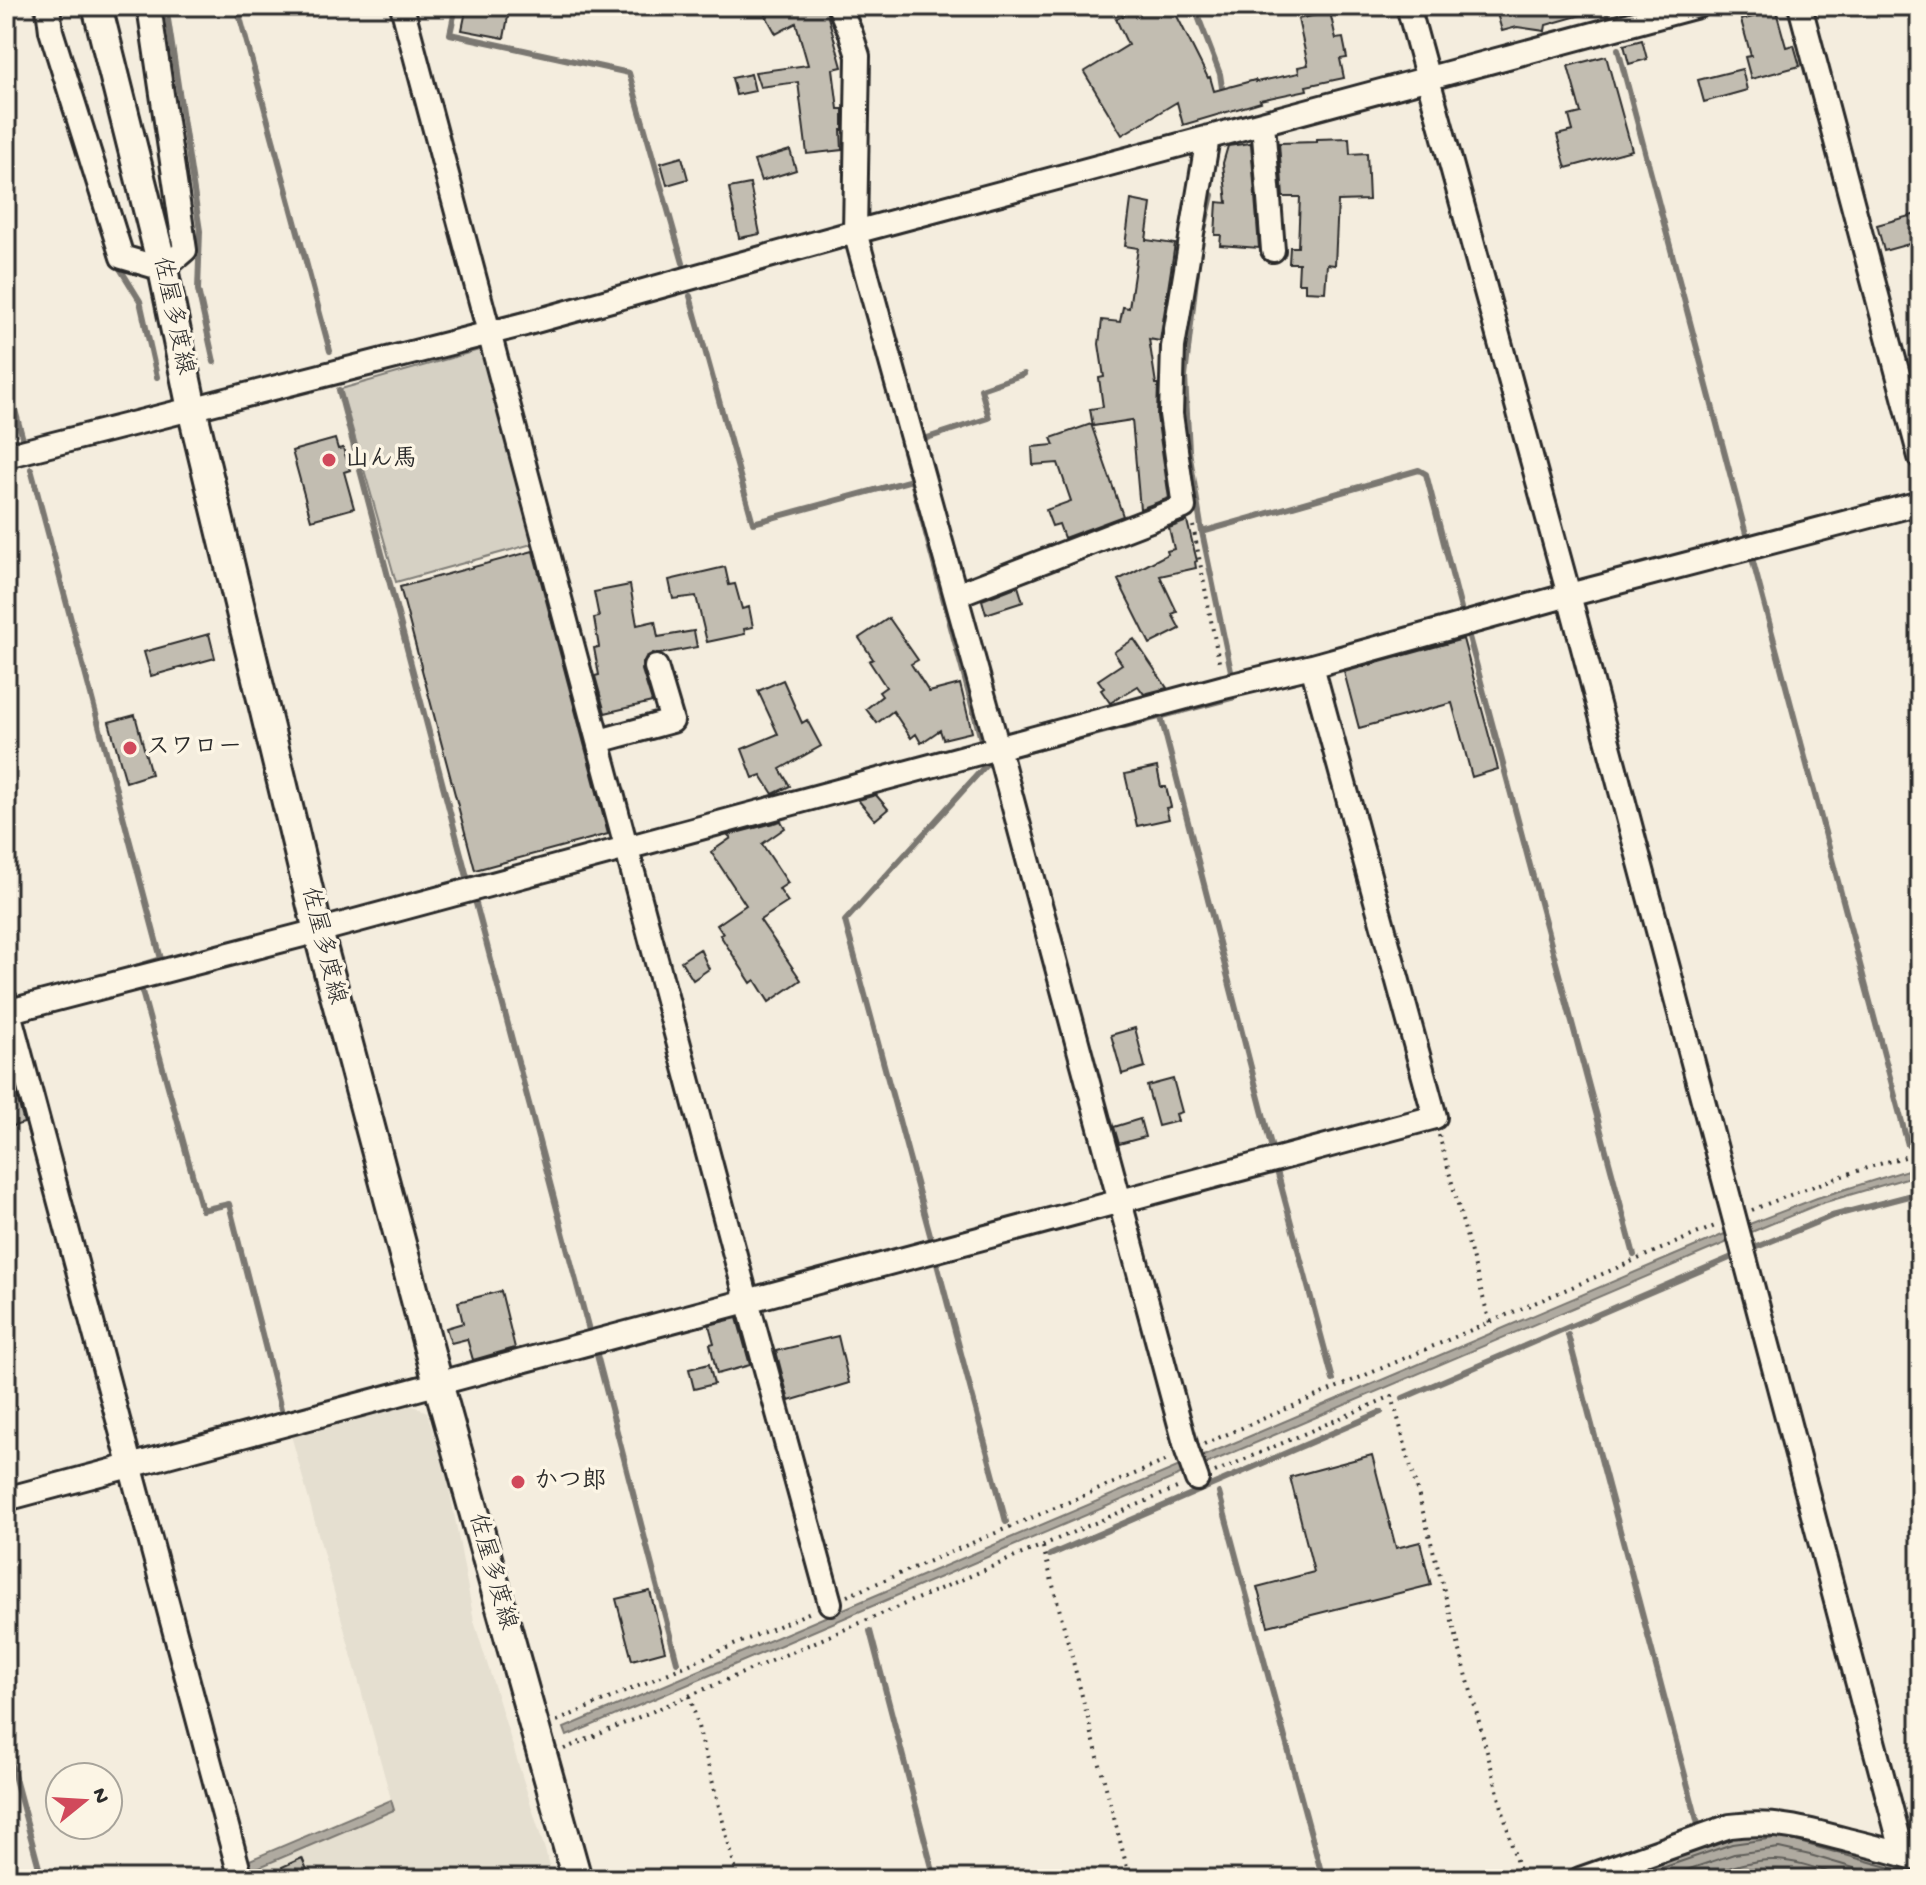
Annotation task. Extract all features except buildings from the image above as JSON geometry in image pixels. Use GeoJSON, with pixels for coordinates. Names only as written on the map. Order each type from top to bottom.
{"type":"FeatureCollection","features":[{"type":"Feature","properties":{"kind":"main road","name":"佐屋多度線"},"geometry":{"type":"LineString","coordinates":[[97,6],[163,269],[192,409],[318,931],[438,1383],[577,1879]]}},
{"type":"Feature","properties":{"kind":"street"},"geometry":{"type":"LineString","coordinates":[[48,6],[51,31],[122,257],[163,269],[185,250],[149,6]]}},
{"type":"Feature","properties":{"kind":"street"},"geometry":{"type":"LineString","coordinates":[[402,6],[830,1603]]}},
{"type":"Feature","properties":{"kind":"street"},"geometry":{"type":"LineString","coordinates":[[839,6],[858,56],[855,232],[1197,1479]]}},
{"type":"Feature","properties":{"kind":"street"},"geometry":{"type":"LineString","coordinates":[[1408,6],[1569,595],[1736,1228],[1912,1857]]}},
{"type":"Feature","properties":{"kind":"street"},"geometry":{"type":"LineString","coordinates":[[6,456],[525,324],[855,232],[1698,6]]}},
{"type":"Feature","properties":{"kind":"street"},"geometry":{"type":"LineString","coordinates":[[1800,6],[1920,457]]}},
{"type":"Feature","properties":{"kind":"street"},"geometry":{"type":"LineString","coordinates":[[1263,123],[1273,250]]}},
{"type":"Feature","properties":{"kind":"street"},"geometry":{"type":"LineString","coordinates":[[956,595],[1184,507],[1171,414],[1173,347],[1208,137]]}},
{"type":"Feature","properties":{"kind":"street"},"geometry":{"type":"LineString","coordinates":[[238,1869],[7,1008],[318,931],[1920,503]]}},
{"type":"Feature","properties":{"kind":"street"},"geometry":{"type":"LineString","coordinates":[[6,1499],[1435,1117],[1312,666]]}},
{"type":"Feature","properties":{"kind":"street"},"geometry":{"type":"LineString","coordinates":[[599,741],[672,721],[656,667]]}},
{"type":"Feature","properties":{"kind":"street"},"geometry":{"type":"LineString","coordinates":[[1580,1879],[1730,1826],[1753,1823],[1803,1828],[1912,1857]]}},
{"type":"Feature","properties":{"kind":"path"},"geometry":{"type":"LineString","coordinates":[[1184,507],[1191,515],[1224,687]]}},
{"type":"Feature","properties":{"kind":"path"},"geometry":{"type":"LineString","coordinates":[[1435,1117],[1490,1323]]}},
{"type":"Feature","properties":{"kind":"path"},"geometry":{"type":"LineString","coordinates":[[535,1730],[1490,1323],[1736,1228],[1811,1186],[1920,1153]]}},
{"type":"Feature","properties":{"kind":"path"},"geometry":{"type":"LineString","coordinates":[[543,1758],[1392,1396],[1521,1879]]}},
{"type":"Feature","properties":{"kind":"path"},"geometry":{"type":"LineString","coordinates":[[1043,1547],[1130,1879]]}},
{"type":"Feature","properties":{"kind":"path"},"geometry":{"type":"LineString","coordinates":[[690,1696],[738,1879]]}},
{"type":"Feature","properties":{"kind":"shaded area"},"geometry":{"type":"Polygon","coordinates":[[[479,350],[489,355],[539,542],[396,582],[341,389],[479,350]]]}},
{"type":"Feature","properties":{"kind":"shaded area"},"geometry":{"type":"Polygon","coordinates":[[[409,1404],[427,1412],[448,1481],[474,1621],[554,1879],[248,1879],[246,1873],[394,1810],[291,1435],[409,1404]]]}},
{"type":"Feature","properties":{"kind":"water"},"geometry":{"type":"Polygon","coordinates":[[[1920,1166],[1920,1174],[1819,1204],[1737,1238],[567,1736],[564,1728],[1734,1230],[1817,1198],[1920,1166]]]}},
{"type":"Feature","properties":{"kind":"water"},"geometry":{"type":"Polygon","coordinates":[[[391,1800],[394,1810],[231,1879],[205,1879],[391,1800]]]}},
{"type":"Feature","properties":{"kind":"water"},"geometry":{"type":"Polygon","coordinates":[[[1780,1830],[1920,1869],[1920,1879],[1605,1879],[1730,1836],[1780,1830]]]}},
{"type":"Feature","properties":{"kind":"waterway"},"geometry":{"type":"LineString","coordinates":[[35,6],[41,30]]}},
{"type":"Feature","properties":{"kind":"waterway"},"geometry":{"type":"LineString","coordinates":[[166,6],[200,231],[198,290],[214,362]]}},
{"type":"Feature","properties":{"kind":"waterway"},"geometry":{"type":"LineString","coordinates":[[237,6],[330,351]]}},
{"type":"Feature","properties":{"kind":"waterway"},"geometry":{"type":"LineString","coordinates":[[456,6],[450,34],[629,73],[683,263]]}},
{"type":"Feature","properties":{"kind":"waterway"},"geometry":{"type":"LineString","coordinates":[[1194,6],[1220,74],[1223,94]]}},
{"type":"Feature","properties":{"kind":"waterway"},"geometry":{"type":"LineString","coordinates":[[1606,6],[1608,14]]}},
{"type":"Feature","properties":{"kind":"waterway"},"geometry":{"type":"LineString","coordinates":[[1618,49],[1747,538]]}},
{"type":"Feature","properties":{"kind":"waterway"},"geometry":{"type":"LineString","coordinates":[[1201,242],[1212,195]]}},
{"type":"Feature","properties":{"kind":"waterway"},"geometry":{"type":"LineString","coordinates":[[1199,253],[1185,377],[1189,451],[1202,532],[1232,676]]}},
{"type":"Feature","properties":{"kind":"waterway"},"geometry":{"type":"LineString","coordinates":[[116,262],[140,301],[157,377]]}},
{"type":"Feature","properties":{"kind":"waterway"},"geometry":{"type":"LineString","coordinates":[[690,296],[753,523],[912,480]]}},
{"type":"Feature","properties":{"kind":"waterway"},"geometry":{"type":"LineString","coordinates":[[924,439],[989,418],[981,389],[1024,374]]}},
{"type":"Feature","properties":{"kind":"waterway"},"geometry":{"type":"LineString","coordinates":[[6,376],[22,436]]}},
{"type":"Feature","properties":{"kind":"waterway"},"geometry":{"type":"LineString","coordinates":[[339,390],[467,877]]}},
{"type":"Feature","properties":{"kind":"waterway"},"geometry":{"type":"LineString","coordinates":[[902,444],[982,743]]}},
{"type":"Feature","properties":{"kind":"waterway"},"geometry":{"type":"LineString","coordinates":[[31,469],[161,959],[135,967]]}},
{"type":"Feature","properties":{"kind":"waterway"},"geometry":{"type":"LineString","coordinates":[[1202,532],[1419,470],[1426,474],[1461,609]]}},
{"type":"Feature","properties":{"kind":"waterway"},"geometry":{"type":"LineString","coordinates":[[1752,558],[1908,1145]]}},
{"type":"Feature","properties":{"kind":"waterway"},"geometry":{"type":"LineString","coordinates":[[1469,637],[1634,1255]]}},
{"type":"Feature","properties":{"kind":"waterway"},"geometry":{"type":"LineString","coordinates":[[1021,753],[1235,697],[1234,690]]}},
{"type":"Feature","properties":{"kind":"waterway"},"geometry":{"type":"LineString","coordinates":[[1161,717],[1272,1149]]}},
{"type":"Feature","properties":{"kind":"waterway"},"geometry":{"type":"LineString","coordinates":[[932,1242],[845,921],[987,764]]}},
{"type":"Feature","properties":{"kind":"waterway"},"geometry":{"type":"LineString","coordinates":[[475,900],[590,1334]]}},
{"type":"Feature","properties":{"kind":"waterway"},"geometry":{"type":"LineString","coordinates":[[141,988],[202,1210],[229,1204],[283,1417]]}},
{"type":"Feature","properties":{"kind":"waterway"},"geometry":{"type":"LineString","coordinates":[[1276,1167],[1333,1380]]}},
{"type":"Feature","properties":{"kind":"waterway"},"geometry":{"type":"LineString","coordinates":[[1754,1248],[1832,1216],[1920,1193]]}},
{"type":"Feature","properties":{"kind":"waterway"},"geometry":{"type":"LineString","coordinates":[[1403,1398],[1732,1257]]}},
{"type":"Feature","properties":{"kind":"waterway"},"geometry":{"type":"LineString","coordinates":[[936,1260],[1006,1522]]}},
{"type":"Feature","properties":{"kind":"waterway"},"geometry":{"type":"LineString","coordinates":[[1568,1335],[1698,1824]]}},
{"type":"Feature","properties":{"kind":"waterway"},"geometry":{"type":"LineString","coordinates":[[596,1351],[677,1662]]}},
{"type":"Feature","properties":{"kind":"waterway"},"geometry":{"type":"LineString","coordinates":[[1050,1555],[1381,1412]]}},
{"type":"Feature","properties":{"kind":"waterway"},"geometry":{"type":"LineString","coordinates":[[1219,1493],[1323,1879]]}},
{"type":"Feature","properties":{"kind":"waterway"},"geometry":{"type":"LineString","coordinates":[[870,1631],[935,1879]]}},
{"type":"Feature","properties":{"kind":"waterway"},"geometry":{"type":"LineString","coordinates":[[6,1745],[42,1879]]}},
{"type":"Feature","properties":{"kind":"place","name":"山ん馬"},"geometry":{"type":"Point","coordinates":[329,460]}},
{"type":"Feature","properties":{"kind":"place","name":"スワロー"},"geometry":{"type":"Point","coordinates":[130,748]}},
{"type":"Feature","properties":{"kind":"place","name":"かつ郎"},"geometry":{"type":"Point","coordinates":[518,1482]}}]}
